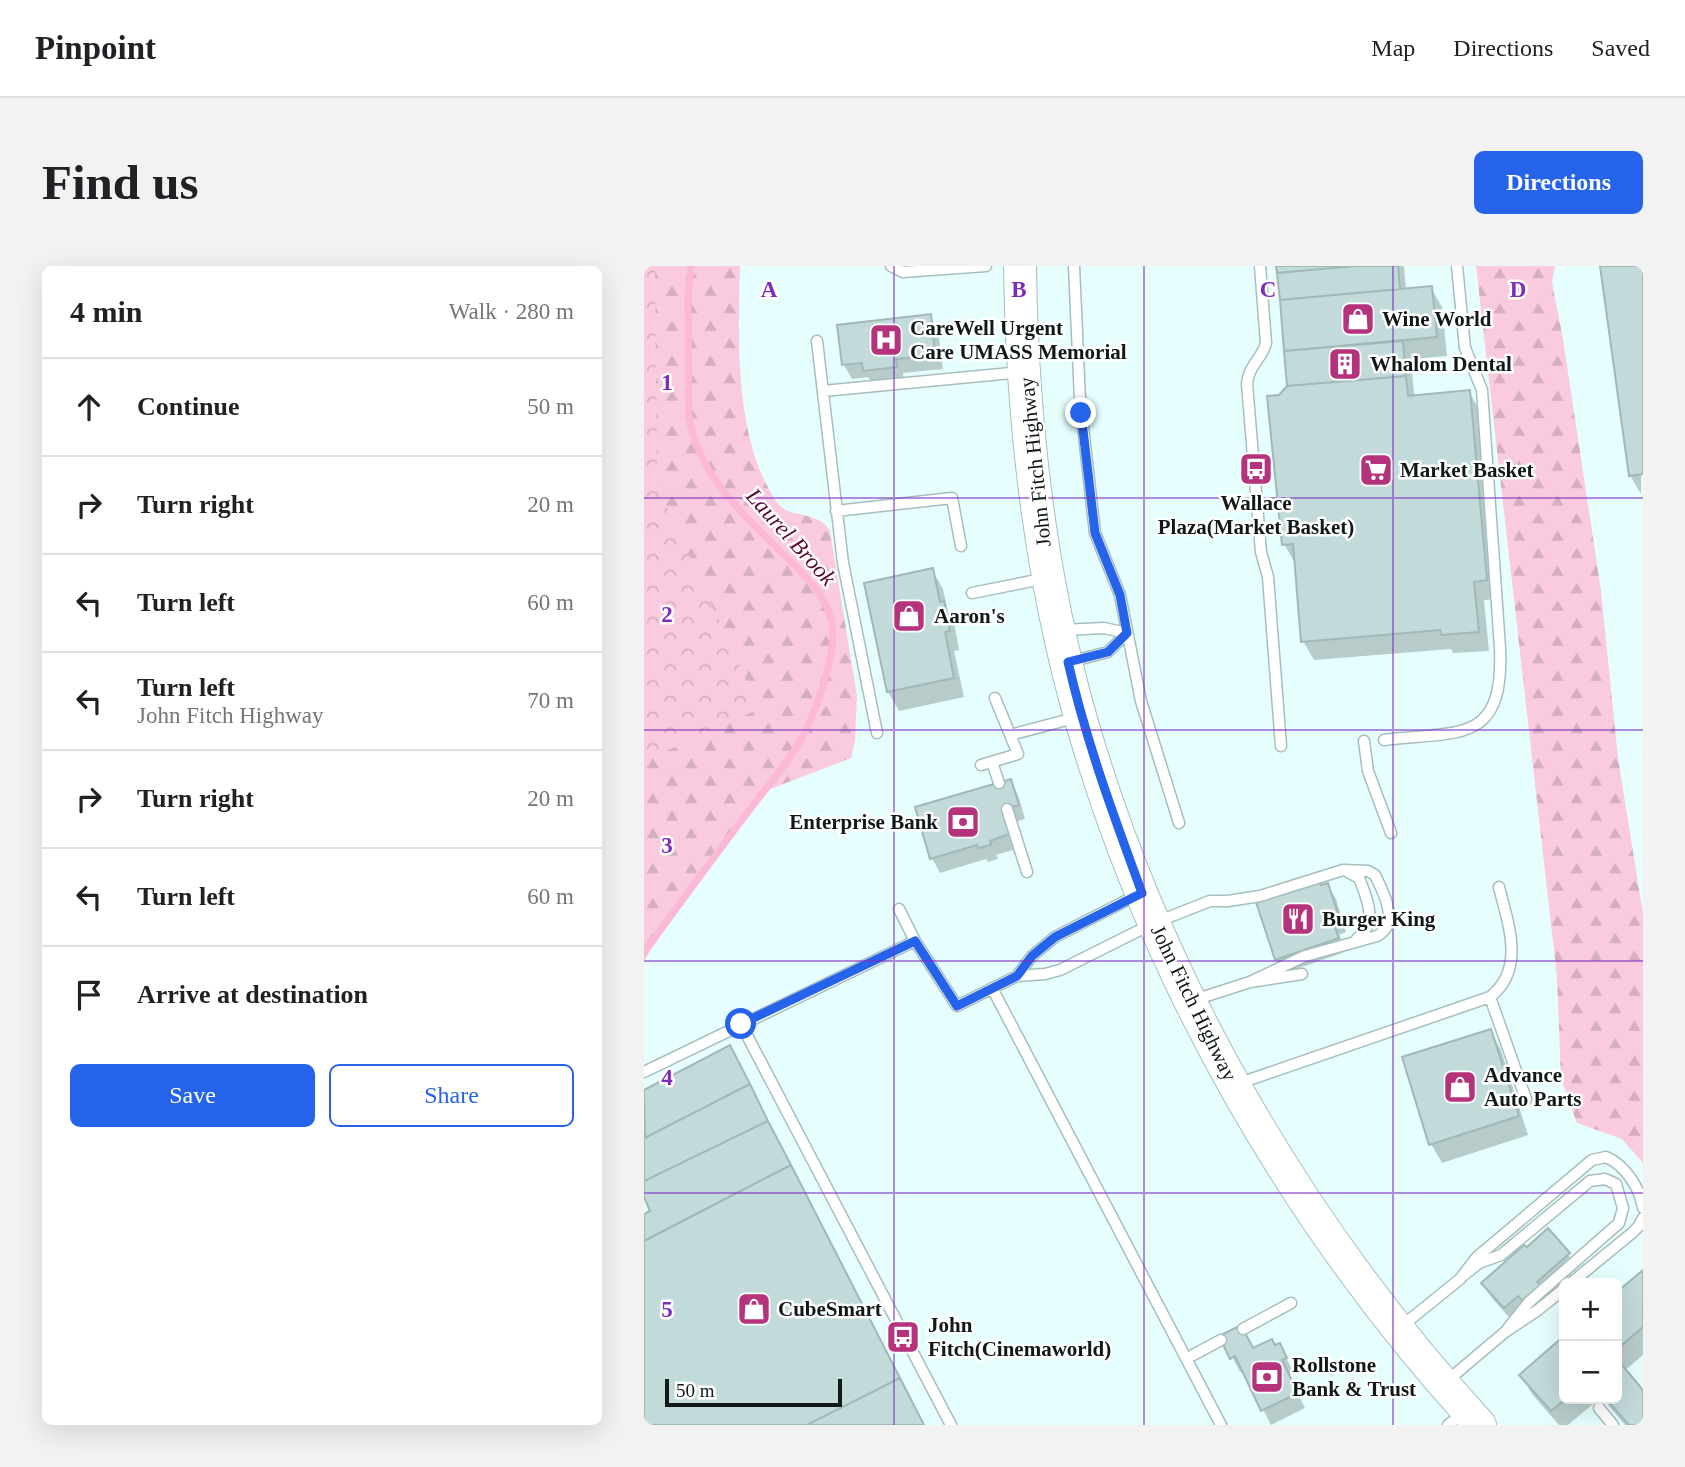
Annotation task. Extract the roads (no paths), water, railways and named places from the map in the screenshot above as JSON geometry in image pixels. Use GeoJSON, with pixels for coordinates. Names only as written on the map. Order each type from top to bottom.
{"type":"FeatureCollection","features":[{"type":"Feature","properties":{"kind":"main road","name":"John Fitch Highway"},"geometry":{"type":"LineString","coordinates":[[1020,266],[1024,372],[1033,471],[1060,629],[1080,716],[1110,808],[1142,893],[1154,923],[1234,1085],[1273,1153],[1315,1217],[1399,1329],[1444,1383],[1465,1420]]}},
{"type":"Feature","properties":{"kind":"lane"},"geometry":{"type":"LineString","coordinates":[[891,266],[902,272],[986,266]]}},
{"type":"Feature","properties":{"kind":"lane"},"geometry":{"type":"LineString","coordinates":[[1074,266],[1080,400],[1097,542],[1120,595],[1140,701],[1179,823]]}},
{"type":"Feature","properties":{"kind":"lane"},"geometry":{"type":"LineString","coordinates":[[1260,266],[1266,343],[1262,354],[1249,372],[1247,384],[1261,552],[1268,577],[1281,746]]}},
{"type":"Feature","properties":{"kind":"lane"},"geometry":{"type":"LineString","coordinates":[[1384,740],[1455,732],[1478,724],[1490,714],[1499,690],[1500,649],[1482,390],[1465,348],[1457,266]]}},
{"type":"Feature","properties":{"kind":"lane"},"geometry":{"type":"LineString","coordinates":[[817,341],[843,563],[877,733]]}},
{"type":"Feature","properties":{"kind":"lane"},"geometry":{"type":"LineString","coordinates":[[823,391],[1024,372]]}},
{"type":"Feature","properties":{"kind":"lane"},"geometry":{"type":"LineString","coordinates":[[836,511],[952,498],[961,547]]}},
{"type":"Feature","properties":{"kind":"lane"},"geometry":{"type":"LineString","coordinates":[[972,593],[1050,577]]}},
{"type":"Feature","properties":{"kind":"lane"},"geometry":{"type":"LineString","coordinates":[[1060,629],[1104,628],[1127,633]]}},
{"type":"Feature","properties":{"kind":"lane"},"geometry":{"type":"LineString","coordinates":[[1068,662],[1108,652],[1127,633]]}},
{"type":"Feature","properties":{"kind":"lane"},"geometry":{"type":"LineString","coordinates":[[995,698],[1018,754],[986,764],[999,783]]}},
{"type":"Feature","properties":{"kind":"lane"},"geometry":{"type":"LineString","coordinates":[[1010,735],[1080,716]]}},
{"type":"Feature","properties":{"kind":"lane"},"geometry":{"type":"LineString","coordinates":[[1364,741],[1368,771],[1391,833]]}},
{"type":"Feature","properties":{"kind":"lane"},"geometry":{"type":"LineString","coordinates":[[1007,808],[1027,872]]}},
{"type":"Feature","properties":{"kind":"lane"},"geometry":{"type":"LineString","coordinates":[[899,909],[915,941],[957,1006],[1017,976],[1045,975],[1060,970],[1154,923],[1210,901],[1260,896],[1338,871],[1354,869],[1372,872],[1377,878],[1389,916],[1389,924],[1382,933],[1306,956],[1250,982],[1192,1001]]}},
{"type":"Feature","properties":{"kind":"lane"},"geometry":{"type":"LineString","coordinates":[[1338,871],[1351,873],[1359,878],[1370,915],[1368,928],[1351,943]]}},
{"type":"Feature","properties":{"kind":"lane"},"geometry":{"type":"LineString","coordinates":[[1234,1085],[1490,998],[1503,984],[1513,958],[1510,931],[1499,887]]}},
{"type":"Feature","properties":{"kind":"lane"},"geometry":{"type":"LineString","coordinates":[[1017,976],[1032,956],[1055,937],[1142,893]]}},
{"type":"Feature","properties":{"kind":"lane"},"geometry":{"type":"LineString","coordinates":[[644,1072],[915,941]]}},
{"type":"Feature","properties":{"kind":"lane"},"geometry":{"type":"LineString","coordinates":[[1250,982],[1302,974]]}},
{"type":"Feature","properties":{"kind":"lane"},"geometry":{"type":"LineString","coordinates":[[992,988],[1221,1425]]}},
{"type":"Feature","properties":{"kind":"lane"},"geometry":{"type":"LineString","coordinates":[[1490,998],[1525,1099]]}},
{"type":"Feature","properties":{"kind":"lane"},"geometry":{"type":"LineString","coordinates":[[741,1024],[951,1425]]}},
{"type":"Feature","properties":{"kind":"lane"},"geometry":{"type":"LineString","coordinates":[[1464,1275],[1477,1257],[1597,1158],[1606,1157],[1621,1168],[1636,1188],[1643,1208]]}},
{"type":"Feature","properties":{"kind":"lane"},"geometry":{"type":"LineString","coordinates":[[1399,1329],[1479,1263],[1501,1255],[1590,1181],[1605,1179],[1616,1184],[1623,1208],[1619,1223],[1529,1302],[1505,1332]]}},
{"type":"Feature","properties":{"kind":"lane"},"geometry":{"type":"LineString","coordinates":[[1577,1278],[1632,1233],[1643,1217]]}},
{"type":"Feature","properties":{"kind":"lane"},"geometry":{"type":"LineString","coordinates":[[1444,1383],[1505,1332],[1559,1293]]}},
{"type":"Feature","properties":{"kind":"lane"},"geometry":{"type":"LineString","coordinates":[[1243,1329],[1291,1303]]}},
{"type":"Feature","properties":{"kind":"lane"},"geometry":{"type":"LineString","coordinates":[[1193,1355],[1222,1340]]}},
{"type":"Feature","properties":{"kind":"lane"},"geometry":{"type":"LineString","coordinates":[[1599,1408],[1613,1425]]}},
{"type":"Feature","properties":{"kind":"waterway","name":"Laurel Brook"},"geometry":{"type":"LineString","coordinates":[[644,953],[795,750],[820,695],[828,669],[833,633],[829,613],[819,594],[806,577],[728,497],[714,478],[694,439],[689,417],[688,299],[691,266]]}},
{"type":"Feature","properties":{"kind":"place","name":"Wine World"},"geometry":{"type":"Point","coordinates":[1358,319]}},
{"type":"Feature","properties":{"kind":"place","name":"CareWell Urgent Care UMASS Memorial"},"geometry":{"type":"Point","coordinates":[886,340]}},
{"type":"Feature","properties":{"kind":"place","name":"Whalom Dental"},"geometry":{"type":"Point","coordinates":[1345,364]}},
{"type":"Feature","properties":{"kind":"place","name":"Wallace Plaza(Market Basket)"},"geometry":{"type":"Point","coordinates":[1256,469]}},
{"type":"Feature","properties":{"kind":"place","name":"Market Basket"},"geometry":{"type":"Point","coordinates":[1376,470]}},
{"type":"Feature","properties":{"kind":"place","name":"Aaron's"},"geometry":{"type":"Point","coordinates":[909,616]}},
{"type":"Feature","properties":{"kind":"place","name":"Enterprise Bank"},"geometry":{"type":"Point","coordinates":[963,822]}},
{"type":"Feature","properties":{"kind":"place","name":"Burger King"},"geometry":{"type":"Point","coordinates":[1298,919]}},
{"type":"Feature","properties":{"kind":"place","name":"Advance Auto Parts"},"geometry":{"type":"Point","coordinates":[1460,1087]}},
{"type":"Feature","properties":{"kind":"place","name":"CubeSmart"},"geometry":{"type":"Point","coordinates":[754,1309]}},
{"type":"Feature","properties":{"kind":"place","name":"John Fitch(Cinemaworld)"},"geometry":{"type":"Point","coordinates":[903,1337]}},
{"type":"Feature","properties":{"kind":"place","name":"Rollstone Bank & Trust"},"geometry":{"type":"Point","coordinates":[1267,1377]}}]}
